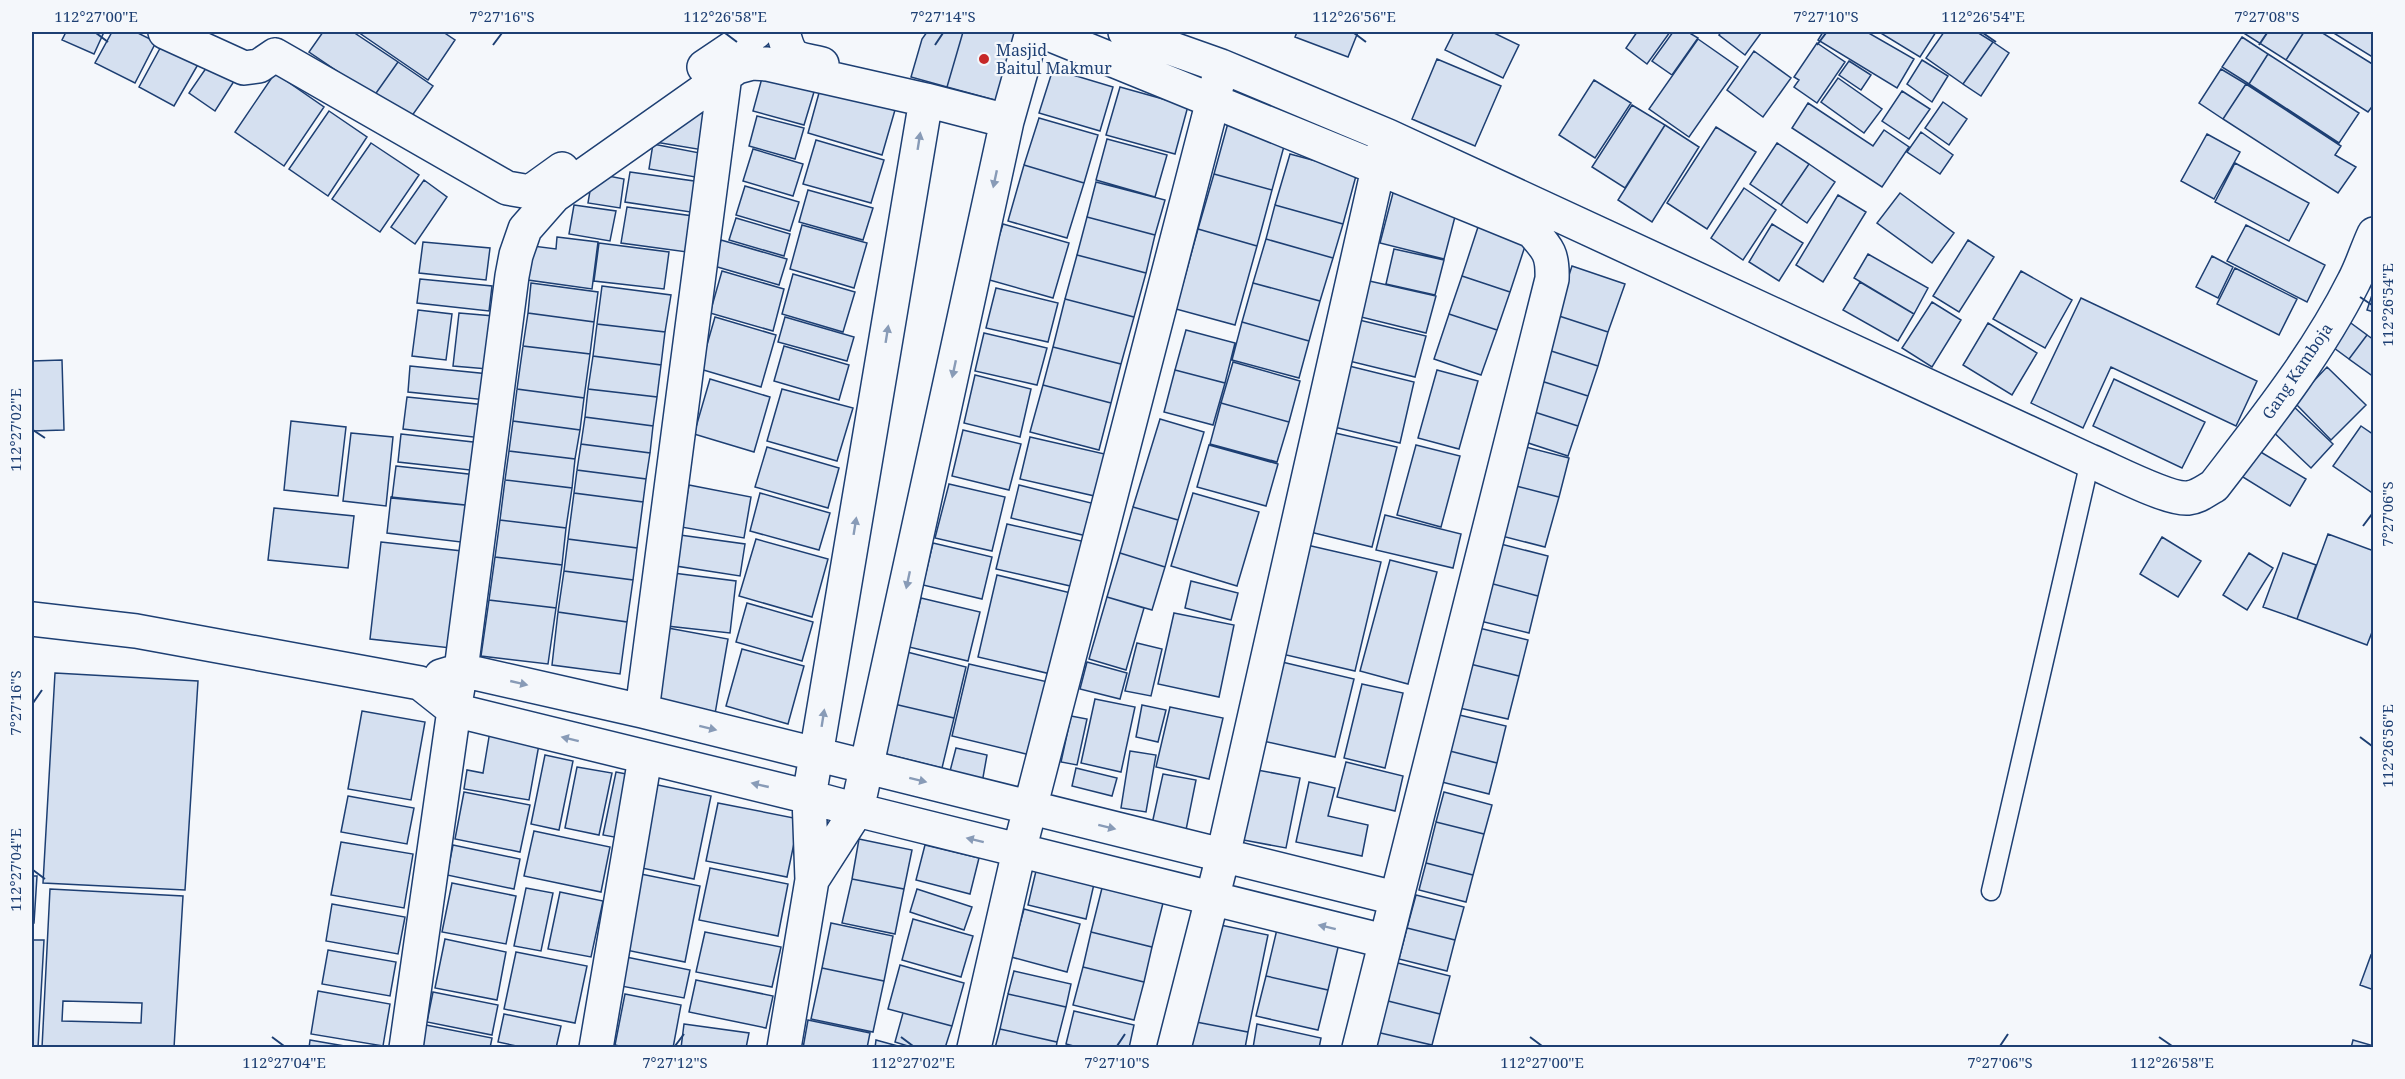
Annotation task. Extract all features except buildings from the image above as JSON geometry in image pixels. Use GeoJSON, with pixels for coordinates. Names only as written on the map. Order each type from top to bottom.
{"type":"FeatureCollection","features":[{"type":"Feature","properties":{"kind":"street"},"geometry":{"type":"LineString","coordinates":[[165,32],[244,68],[252,69],[259,66],[279,43],[507,189],[530,192],[756,32]]}},
{"type":"Feature","properties":{"kind":"street"},"geometry":{"type":"LineString","coordinates":[[783,32],[788,51],[795,58],[856,71]]}},
{"type":"Feature","properties":{"kind":"street"},"geometry":{"type":"LineString","coordinates":[[812,880],[857,810],[1007,121],[1031,36],[1035,32]]}},
{"type":"Feature","properties":{"kind":"street"},"geometry":{"type":"LineString","coordinates":[[1044,32],[1532,231],[1548,249],[1553,262],[1552,279],[1359,1047]]}},
{"type":"Feature","properties":{"kind":"street"},"geometry":{"type":"LineString","coordinates":[[1125,32],[1221,66],[1389,136],[2091,461]]}},
{"type":"Feature","properties":{"kind":"street"},"geometry":{"type":"LineString","coordinates":[[406,1047],[454,710],[462,670],[512,276],[525,229],[554,196],[725,75],[745,65],[767,64],[1007,121]]}},
{"type":"Feature","properties":{"kind":"street"},"geometry":{"type":"LineString","coordinates":[[974,1047],[1019,851],[1221,66]]}},
{"type":"Feature","properties":{"kind":"street"},"geometry":{"type":"LineString","coordinates":[[642,711],[725,75]]}},
{"type":"Feature","properties":{"kind":"street"},"geometry":{"type":"LineString","coordinates":[[784,1047],[812,880],[809,796],[926,100]]}},
{"type":"Feature","properties":{"kind":"street"},"geometry":{"type":"LineString","coordinates":[[1174,1047],[1223,856],[1378,169],[1389,136]]}},
{"type":"Feature","properties":{"kind":"street","name":"Gang Kamboja"},"geometry":{"type":"LineString","coordinates":[[2091,461],[2172,495],[2187,498],[2201,495],[2214,486],[2278,402],[2332,320],[2355,280],[2373,234]]}},
{"type":"Feature","properties":{"kind":"street"},"geometry":{"type":"LineString","coordinates":[[32,619],[136,631],[420,683],[462,670],[642,711],[1395,898]]}},
{"type":"Feature","properties":{"kind":"street"},"geometry":{"type":"LineString","coordinates":[[420,683],[454,710],[809,796],[1019,851],[1384,941]]}},
{"type":"Feature","properties":{"kind":"street"},"geometry":{"type":"LineString","coordinates":[[596,1047],[645,758]]}},
{"type":"Feature","properties":{"kind":"lane"},"geometry":{"type":"LineString","coordinates":[[1991,891],[2091,461]]}},
{"type":"Feature","properties":{"kind":"place","name":"Masjid Baitul Makmur"},"geometry":{"type":"Point","coordinates":[984,59]}}]}
